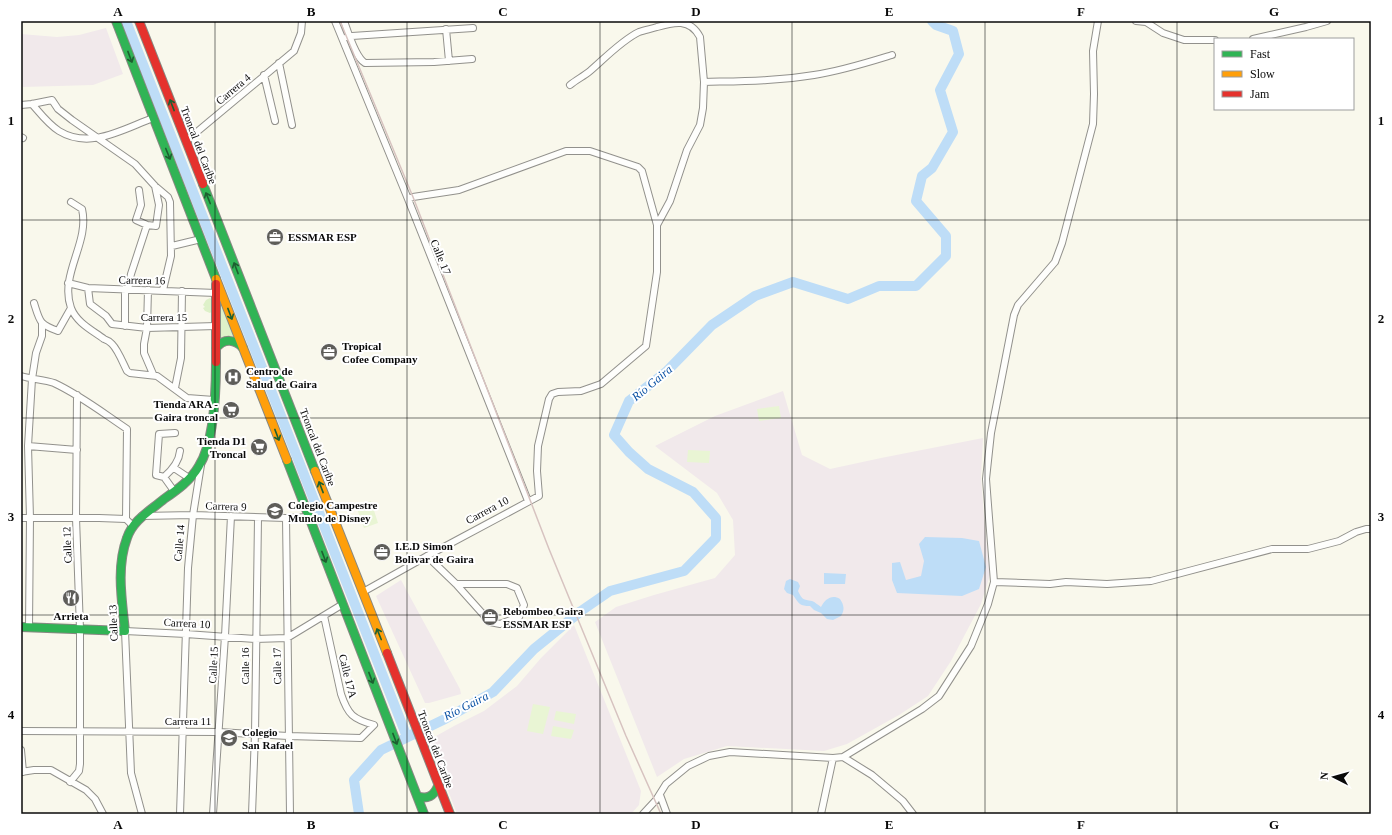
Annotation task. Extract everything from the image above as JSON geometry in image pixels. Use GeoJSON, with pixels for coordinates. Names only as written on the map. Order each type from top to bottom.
{"type":"FeatureCollection","features":[{"type":"Feature","properties":{"kind":"main road"},"geometry":{"type":"LineString","coordinates":[[116,21],[424,814]]}},
{"type":"Feature","properties":{"kind":"main road","name":"Troncal del Caribe"},"geometry":{"type":"LineString","coordinates":[[139,21],[450,814]]}},
{"type":"Feature","properties":{"kind":"main road","name":"Calle 14"},"geometry":{"type":"LineString","coordinates":[[201,462],[211,429],[214,400],[216,277]]}},
{"type":"Feature","properties":{"kind":"main road"},"geometry":{"type":"LineString","coordinates":[[216,348],[222,342],[230,340],[238,343],[244,350]]}},
{"type":"Feature","properties":{"kind":"main road","name":"Calle 13"},"geometry":{"type":"LineString","coordinates":[[125,631],[122,565],[126,536],[142,516],[189,478],[201,462]]}},
{"type":"Feature","properties":{"kind":"main road","name":"Carrera 10"},"geometry":{"type":"LineString","coordinates":[[24,627],[125,631]]}},
{"type":"Feature","properties":{"kind":"main road"},"geometry":{"type":"LineString","coordinates":[[417,796],[424,799],[432,796],[437,790],[438,786]]}},
{"type":"Feature","properties":{"kind":"street","name":"Carrera 4"},"geometry":{"type":"LineString","coordinates":[[186,141],[294,51],[301,33],[302,21]]}},
{"type":"Feature","properties":{"kind":"street","name":"Calle 17"},"geometry":{"type":"LineString","coordinates":[[335,21],[408,199],[528,501]]}},
{"type":"Feature","properties":{"kind":"street"},"geometry":{"type":"LineString","coordinates":[[344,21],[360,58],[365,62],[399,63],[472,59]]}},
{"type":"Feature","properties":{"kind":"street"},"geometry":{"type":"LineString","coordinates":[[643,814],[660,795],[666,784],[688,766],[709,756],[730,752],[833,758],[843,757],[922,709],[939,696],[971,646],[988,604],[994,582],[986,479],[991,433],[1014,314],[1018,306],[1055,262],[1064,236],[1093,124],[1093,51],[1098,21]]}},
{"type":"Feature","properties":{"kind":"street"},"geometry":{"type":"LineString","coordinates":[[1136,21],[1146,22],[1163,33],[1184,40],[1214,40]]}},
{"type":"Feature","properties":{"kind":"street"},"geometry":{"type":"LineString","coordinates":[[1258,38],[1306,28],[1327,21]]}},
{"type":"Feature","properties":{"kind":"street"},"geometry":{"type":"LineString","coordinates":[[570,85],[588,72],[618,46],[639,32],[672,22],[678,22],[687,24],[698,33],[700,37],[704,82],[703,108],[700,125],[688,150],[670,201],[657,225]]}},
{"type":"Feature","properties":{"kind":"street"},"geometry":{"type":"LineString","coordinates":[[342,40],[350,36],[473,28]]}},
{"type":"Feature","properties":{"kind":"street"},"geometry":{"type":"LineString","coordinates":[[446,30],[449,61]]}},
{"type":"Feature","properties":{"kind":"street"},"geometry":{"type":"LineString","coordinates":[[704,82],[746,81],[814,75],[853,67],[892,55]]}},
{"type":"Feature","properties":{"kind":"street"},"geometry":{"type":"LineString","coordinates":[[279,63],[292,125]]}},
{"type":"Feature","properties":{"kind":"street"},"geometry":{"type":"LineString","coordinates":[[264,75],[275,121]]}},
{"type":"Feature","properties":{"kind":"street"},"geometry":{"type":"LineString","coordinates":[[21,105],[52,100],[58,109],[63,113],[135,164],[155,186],[168,197],[170,202],[172,246],[163,290]]}},
{"type":"Feature","properties":{"kind":"street"},"geometry":{"type":"LineString","coordinates":[[32,104],[44,118],[59,131],[84,140],[100,138],[153,118]]}},
{"type":"Feature","properties":{"kind":"street"},"geometry":{"type":"LineString","coordinates":[[408,199],[459,190],[566,151],[590,151],[638,167],[642,171],[657,225]]}},
{"type":"Feature","properties":{"kind":"street"},"geometry":{"type":"LineString","coordinates":[[139,190],[141,205],[136,220],[156,226],[159,205],[155,186]]}},
{"type":"Feature","properties":{"kind":"street"},"geometry":{"type":"LineString","coordinates":[[71,202],[82,209],[84,221],[82,236],[68,283],[68,294],[71,308],[77,319],[112,344],[127,371],[130,373],[153,374],[166,381],[187,398],[214,400]]}},
{"type":"Feature","properties":{"kind":"street"},"geometry":{"type":"LineString","coordinates":[[124,326],[126,289],[147,224]]}},
{"type":"Feature","properties":{"kind":"street","name":"Carrera 10"},"geometry":{"type":"LineString","coordinates":[[363,592],[539,496],[537,471],[538,446],[548,399],[552,394],[558,392],[581,391],[601,384],[646,346],[657,272],[657,225]]}},
{"type":"Feature","properties":{"kind":"street"},"geometry":{"type":"LineString","coordinates":[[172,246],[201,239]]}},
{"type":"Feature","properties":{"kind":"street","name":"Carrera 16"},"geometry":{"type":"LineString","coordinates":[[68,283],[88,288],[216,292]]}},
{"type":"Feature","properties":{"kind":"street","name":"Carrera 15"},"geometry":{"type":"LineString","coordinates":[[88,288],[90,304],[106,316],[112,324],[147,328],[216,326]]}},
{"type":"Feature","properties":{"kind":"street"},"geometry":{"type":"LineString","coordinates":[[148,290],[147,328],[144,353],[153,374]]}},
{"type":"Feature","properties":{"kind":"street"},"geometry":{"type":"LineString","coordinates":[[175,388],[182,358],[182,291]]}},
{"type":"Feature","properties":{"kind":"street"},"geometry":{"type":"LineString","coordinates":[[34,303],[39,320],[42,324],[58,331],[71,308]]}},
{"type":"Feature","properties":{"kind":"street"},"geometry":{"type":"LineString","coordinates":[[24,627],[30,518],[28,446],[32,379],[39,343],[42,336],[42,324]]}},
{"type":"Feature","properties":{"kind":"street"},"geometry":{"type":"LineString","coordinates":[[21,376],[53,383],[77,395],[127,429],[126,519]]}},
{"type":"Feature","properties":{"kind":"street","name":"Calle 12"},"geometry":{"type":"LineString","coordinates":[[70,782],[79,770],[80,731],[80,629],[76,518],[77,395]]}},
{"type":"Feature","properties":{"kind":"street"},"geometry":{"type":"LineString","coordinates":[[174,491],[164,477],[156,475],[159,434],[175,434]]}},
{"type":"Feature","properties":{"kind":"street"},"geometry":{"type":"LineString","coordinates":[[28,446],[77,450]]}},
{"type":"Feature","properties":{"kind":"street"},"geometry":{"type":"LineString","coordinates":[[164,477],[174,468],[180,455],[180,451]]}},
{"type":"Feature","properties":{"kind":"street","name":"Calle 14"},"geometry":{"type":"LineString","coordinates":[[180,814],[188,568],[193,515],[201,462]]}},
{"type":"Feature","properties":{"kind":"street"},"geometry":{"type":"LineString","coordinates":[[174,468],[189,478]]}},
{"type":"Feature","properties":{"kind":"street","name":"Carrera 9"},"geometry":{"type":"LineString","coordinates":[[142,516],[193,515],[258,518],[309,517]]}},
{"type":"Feature","properties":{"kind":"street","name":"Calle 15"},"geometry":{"type":"LineString","coordinates":[[213,814],[225,636],[231,516]]}},
{"type":"Feature","properties":{"kind":"street"},"geometry":{"type":"LineString","coordinates":[[21,518],[126,519],[133,526]]}},
{"type":"Feature","properties":{"kind":"street","name":"Calle 16"},"geometry":{"type":"LineString","coordinates":[[252,814],[255,734],[255,639],[258,518]]}},
{"type":"Feature","properties":{"kind":"street","name":"Calle 17"},"geometry":{"type":"LineString","coordinates":[[286,518],[290,814]]}},
{"type":"Feature","properties":{"kind":"street"},"geometry":{"type":"LineString","coordinates":[[994,582],[1050,584],[1066,582],[1107,584],[1151,581],[1272,549],[1308,549],[1339,541],[1356,532],[1371,529]]}},
{"type":"Feature","properties":{"kind":"street"},"geometry":{"type":"LineString","coordinates":[[427,556],[456,584],[490,622],[500,624],[519,617],[524,605],[517,588],[507,584],[456,584]]}},
{"type":"Feature","properties":{"kind":"street","name":"Carrera 10"},"geometry":{"type":"LineString","coordinates":[[125,631],[255,639],[287,638],[343,604]]}},
{"type":"Feature","properties":{"kind":"street","name":"Calle 17A"},"geometry":{"type":"LineString","coordinates":[[324,616],[345,706],[349,713],[374,725]]}},
{"type":"Feature","properties":{"kind":"street","name":"Calle 13"},"geometry":{"type":"LineString","coordinates":[[125,631],[131,774],[142,814]]}},
{"type":"Feature","properties":{"kind":"street","name":"Carrera 11"},"geometry":{"type":"LineString","coordinates":[[21,731],[183,731],[361,738],[374,725]]}},
{"type":"Feature","properties":{"kind":"street"},"geometry":{"type":"LineString","coordinates":[[21,750],[22,772],[51,770],[65,777],[70,782],[86,790],[95,799],[103,814]]}},
{"type":"Feature","properties":{"kind":"street"},"geometry":{"type":"LineString","coordinates":[[843,757],[872,775],[902,801],[913,814]]}},
{"type":"Feature","properties":{"kind":"street"},"geometry":{"type":"LineString","coordinates":[[821,814],[833,758]]}},
{"type":"Feature","properties":{"kind":"street"},"geometry":{"type":"LineString","coordinates":[[660,795],[667,814]]}},
{"type":"Feature","properties":{"kind":"shaded area"},"geometry":{"type":"Polygon","coordinates":[[[106,28],[123,74],[93,85],[23,87],[21,82],[21,34],[57,37],[79,35],[106,28]]]}},
{"type":"Feature","properties":{"kind":"shaded area"},"geometry":{"type":"Polygon","coordinates":[[[783,391],[802,455],[830,469],[983,438],[981,477],[990,575],[981,604],[951,661],[928,696],[899,715],[847,744],[824,751],[727,746],[684,759],[657,777],[595,622],[616,607],[715,578],[735,555],[733,520],[717,493],[655,446],[715,416],[783,391]]]}},
{"type":"Feature","properties":{"kind":"shaded area"},"geometry":{"type":"Polygon","coordinates":[[[401,580],[460,689],[461,694],[425,703],[376,596],[401,580]]]}},
{"type":"Feature","properties":{"kind":"shaded area"},"geometry":{"type":"Polygon","coordinates":[[[574,625],[641,791],[639,805],[631,814],[457,814],[429,740],[484,711],[517,686],[541,658],[574,625]]]}},
{"type":"Feature","properties":{"kind":"green space"},"geometry":{"type":"Polygon","coordinates":[[[210,298],[213,301],[213,310],[210,313],[205,311],[203,308],[205,307],[203,305],[206,300],[210,298]]]}},
{"type":"Feature","properties":{"kind":"green space"},"geometry":{"type":"Polygon","coordinates":[[[222,298],[238,338],[218,340],[222,298]]]}},
{"type":"Feature","properties":{"kind":"green space"},"geometry":{"type":"Polygon","coordinates":[[[779,406],[781,418],[759,421],[757,409],[779,406]]]}},
{"type":"Feature","properties":{"kind":"green space"},"geometry":{"type":"Polygon","coordinates":[[[688,450],[710,451],[709,463],[687,462],[688,450]]]}},
{"type":"Feature","properties":{"kind":"green space"},"geometry":{"type":"Polygon","coordinates":[[[371,501],[378,523],[364,528],[356,506],[371,501]]]}},
{"type":"Feature","properties":{"kind":"green space"},"geometry":{"type":"Polygon","coordinates":[[[533,704],[550,707],[543,734],[527,731],[533,704]]]}},
{"type":"Feature","properties":{"kind":"green space"},"geometry":{"type":"Polygon","coordinates":[[[556,711],[576,714],[574,724],[554,720],[556,711]]]}},
{"type":"Feature","properties":{"kind":"green space"},"geometry":{"type":"Polygon","coordinates":[[[553,726],[574,730],[571,739],[551,736],[553,726]]]}},
{"type":"Feature","properties":{"kind":"water"},"geometry":{"type":"Polygon","coordinates":[[[925,537],[962,538],[979,541],[986,567],[979,589],[962,596],[897,593],[892,580],[892,563],[900,562],[906,580],[921,576],[924,561],[919,544],[925,537]]]}},
{"type":"Feature","properties":{"kind":"water"},"geometry":{"type":"Polygon","coordinates":[[[824,573],[846,574],[845,584],[824,584],[824,573]]]}},
{"type":"Feature","properties":{"kind":"water"},"geometry":{"type":"Polygon","coordinates":[[[790,579],[798,582],[800,586],[798,591],[802,598],[813,601],[821,607],[829,598],[834,597],[840,599],[844,608],[841,616],[833,620],[827,619],[810,606],[800,604],[793,595],[787,593],[784,589],[786,581],[790,579]]]}},
{"type":"Feature","properties":{"kind":"waterway"},"geometry":{"type":"LineString","coordinates":[[126,21],[407,737],[413,734]]}},
{"type":"Feature","properties":{"kind":"waterway","name":"Río Gaira"},"geometry":{"type":"LineString","coordinates":[[359,814],[354,780],[381,750],[445,719],[493,692],[534,649],[581,611],[610,591],[684,571],[716,538],[716,518],[693,492],[648,469],[629,452],[614,435],[629,401],[666,372],[712,325],[755,296],[793,282],[848,299],[879,286],[916,286],[946,256],[946,236],[916,201],[922,176],[932,168],[953,132],[940,90],[959,54],[953,31],[936,25],[932,21]]}},
{"type":"Feature","properties":{"kind":"railway"},"geometry":{"type":"LineString","coordinates":[[340,21],[413,197],[549,549],[626,736],[661,814]]}},
{"type":"Feature","properties":{"kind":"traffic: fast"},"geometry":{"type":"LineString","coordinates":[[116,21],[216,279]]}},
{"type":"Feature","properties":{"kind":"traffic: fast"},"geometry":{"type":"LineString","coordinates":[[203,184],[315,471]]}},
{"type":"Feature","properties":{"kind":"traffic: fast"},"geometry":{"type":"LineString","coordinates":[[216,348],[226,341],[233,341],[243,348]]}},
{"type":"Feature","properties":{"kind":"traffic: fast"},"geometry":{"type":"LineString","coordinates":[[21,627],[125,631],[121,596],[121,572],[127,538],[133,526],[192,476],[199,466],[204,456],[211,430],[215,401],[216,362]]}},
{"type":"Feature","properties":{"kind":"traffic: fast"},"geometry":{"type":"LineString","coordinates":[[287,460],[424,814]]}},
{"type":"Feature","properties":{"kind":"traffic: fast"},"geometry":{"type":"LineString","coordinates":[[417,796],[424,798],[430,796],[438,786]]}},
{"type":"Feature","properties":{"kind":"traffic: slow"},"geometry":{"type":"LineString","coordinates":[[216,279],[287,460]]}},
{"type":"Feature","properties":{"kind":"traffic: slow"},"geometry":{"type":"LineString","coordinates":[[315,471],[387,653]]}},
{"type":"Feature","properties":{"kind":"traffic: jam"},"geometry":{"type":"LineString","coordinates":[[139,21],[203,184]]}},
{"type":"Feature","properties":{"kind":"traffic: jam"},"geometry":{"type":"LineString","coordinates":[[216,284],[216,362]]}},
{"type":"Feature","properties":{"kind":"traffic: jam"},"geometry":{"type":"LineString","coordinates":[[387,653],[450,814]]}},
{"type":"Feature","properties":{"kind":"place","name":"ESSMAR ESP"},"geometry":{"type":"Point","coordinates":[275,237]}},
{"type":"Feature","properties":{"kind":"place","name":"Tropical Cofee Company"},"geometry":{"type":"Point","coordinates":[329,352]}},
{"type":"Feature","properties":{"kind":"place","name":"Centro de Salud de Gaira"},"geometry":{"type":"Point","coordinates":[233,377]}},
{"type":"Feature","properties":{"kind":"place","name":"Tienda ARA - Gaira troncal"},"geometry":{"type":"Point","coordinates":[231,410]}},
{"type":"Feature","properties":{"kind":"place","name":"Tienda D1 Troncal"},"geometry":{"type":"Point","coordinates":[259,447]}},
{"type":"Feature","properties":{"kind":"place","name":"Colegio Campestre Mundo de Disney"},"geometry":{"type":"Point","coordinates":[275,511]}},
{"type":"Feature","properties":{"kind":"place","name":"I.E.D Simon Bolivar de Gaira"},"geometry":{"type":"Point","coordinates":[382,552]}},
{"type":"Feature","properties":{"kind":"place","name":"Arrieta"},"geometry":{"type":"Point","coordinates":[71,598]}},
{"type":"Feature","properties":{"kind":"place","name":"Rebombeo Gaira ESSMAR ESP"},"geometry":{"type":"Point","coordinates":[490,617]}},
{"type":"Feature","properties":{"kind":"place","name":"Colegio San Rafael"},"geometry":{"type":"Point","coordinates":[229,738]}}]}
